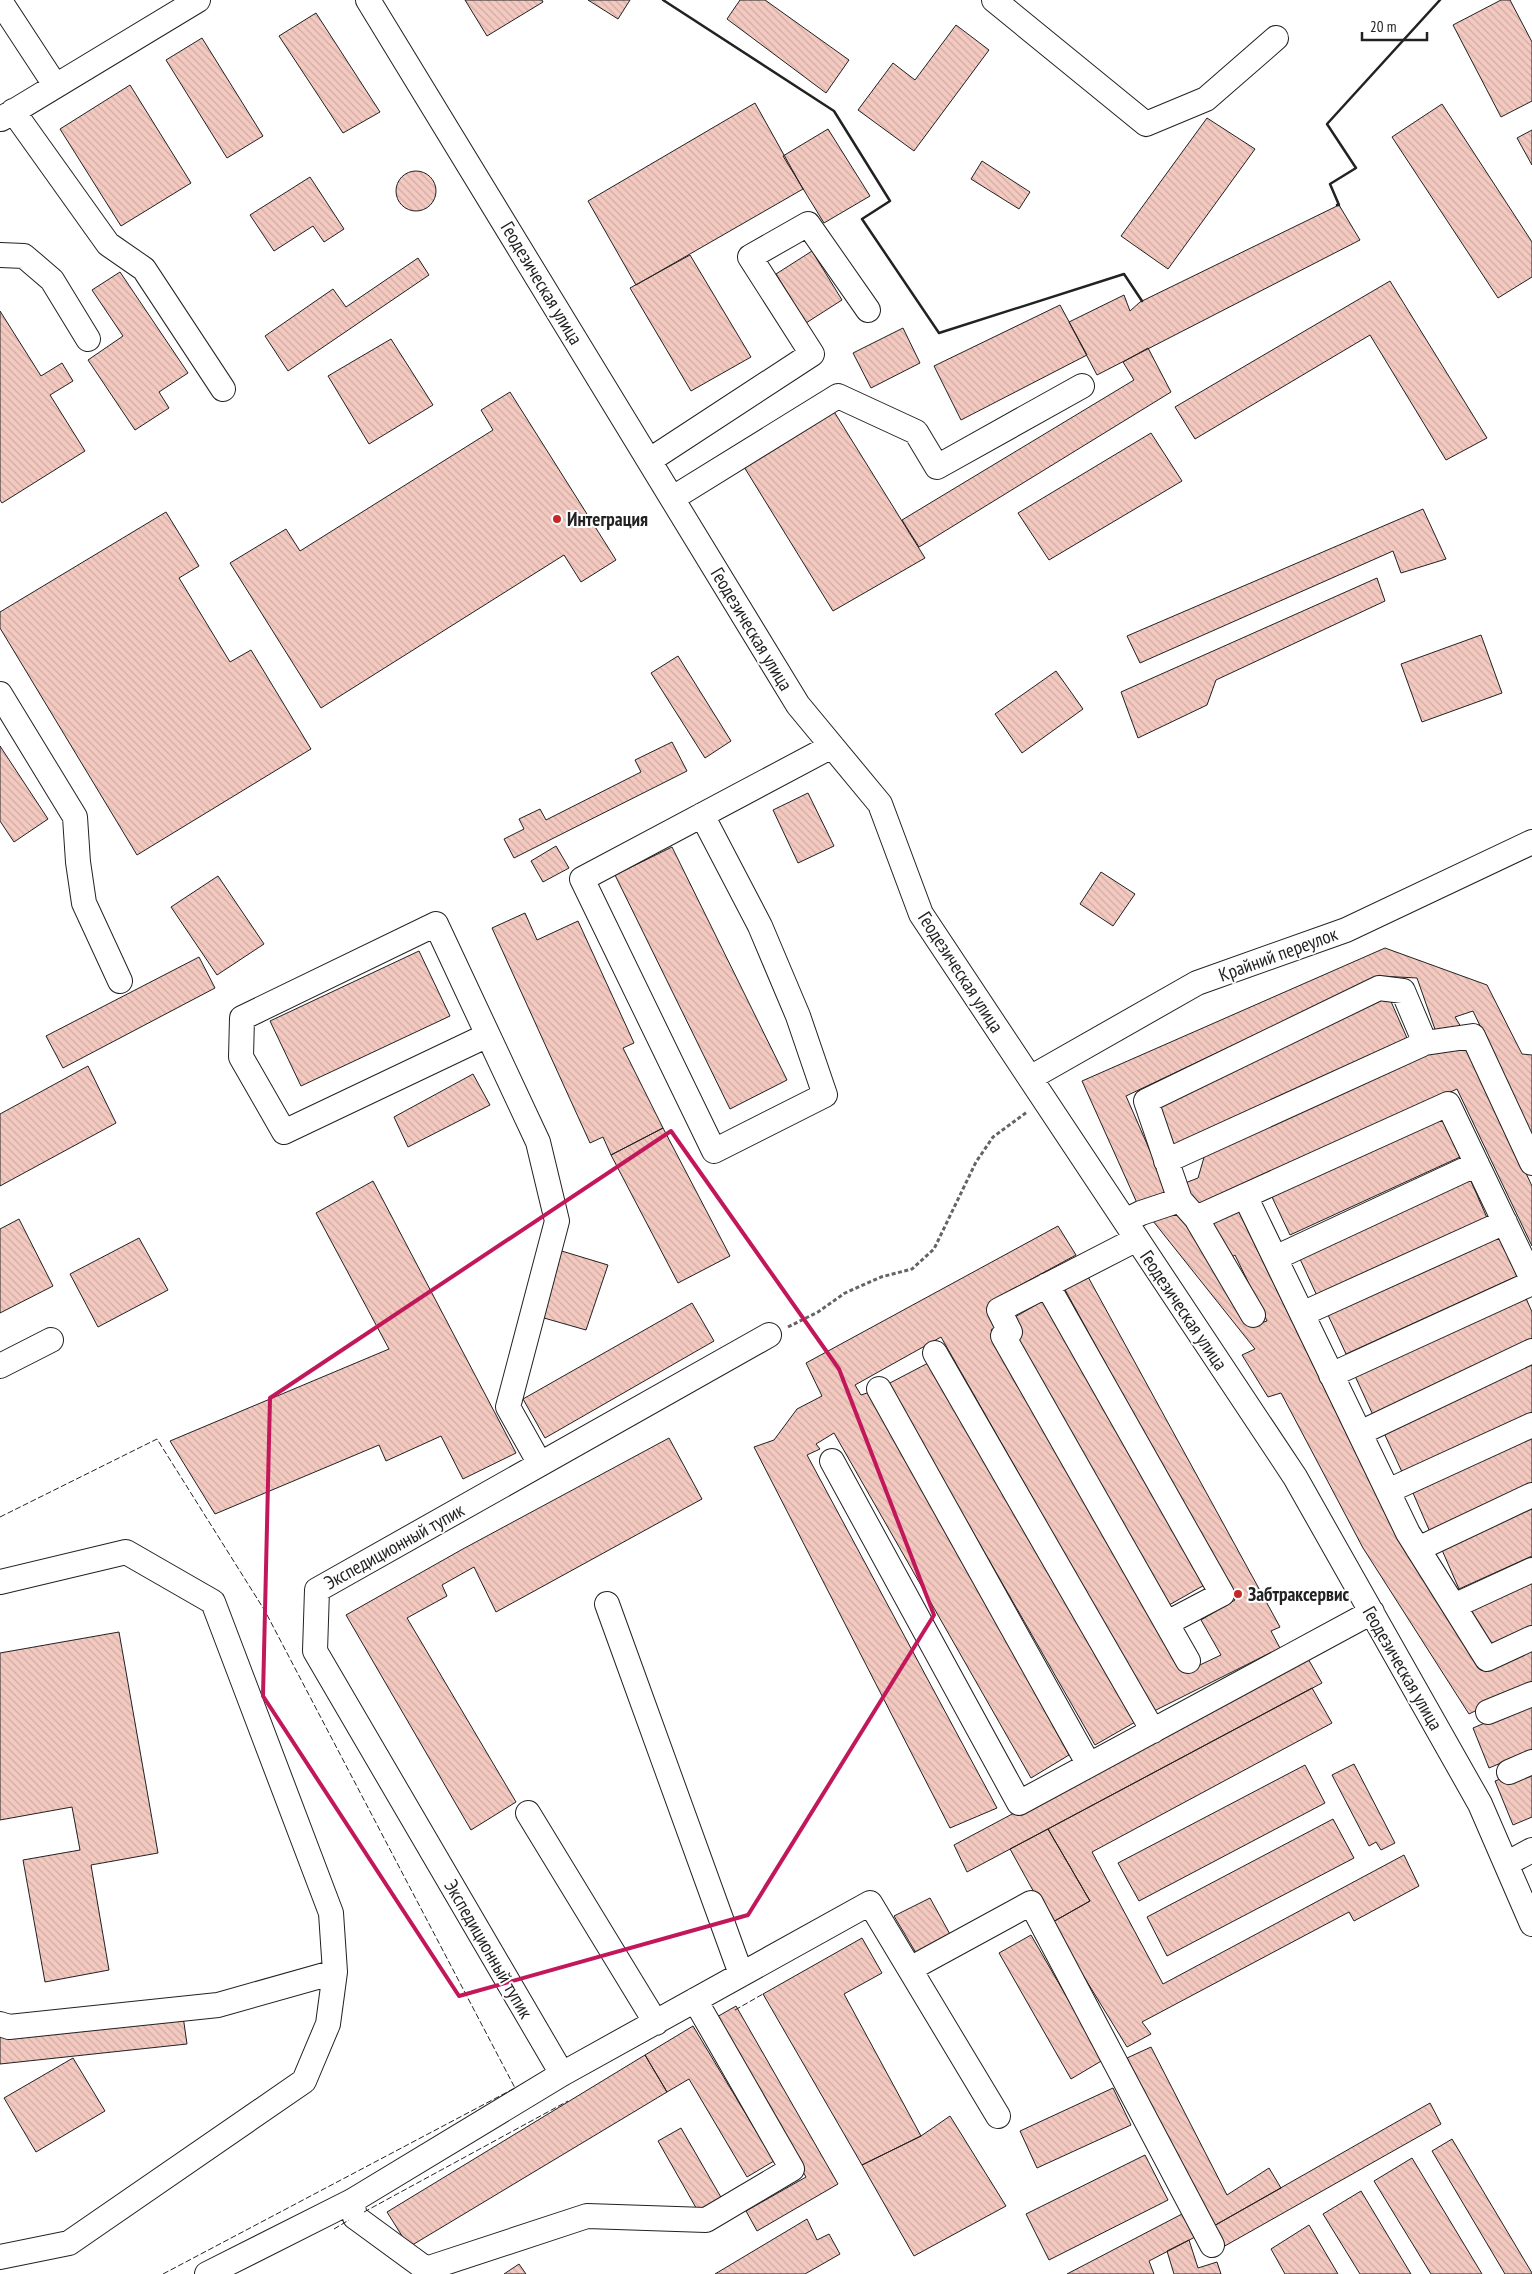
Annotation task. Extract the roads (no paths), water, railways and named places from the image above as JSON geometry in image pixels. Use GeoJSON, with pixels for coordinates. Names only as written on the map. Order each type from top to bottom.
{"type":"FeatureCollection","features":[{"type":"Feature","properties":{"kind":"street"},"geometry":{"type":"LineString","coordinates":[[198,0],[55,85],[7,116],[108,244],[144,269],[222,388]]}},
{"type":"Feature","properties":{"kind":"street","name":"Геодезическая улица"},"geometry":{"type":"LineString","coordinates":[[368,0],[798,705],[880,804],[921,914],[1295,1477],[1480,1804],[1532,1924]]}},
{"type":"Feature","properties":{"kind":"street"},"geometry":{"type":"LineString","coordinates":[[994,0],[1146,124],[1206,99],[1276,38]]}},
{"type":"Feature","properties":{"kind":"street"},"geometry":{"type":"LineString","coordinates":[[0,1],[55,85]]}},
{"type":"Feature","properties":{"kind":"street"},"geometry":{"type":"LineString","coordinates":[[650,460],[812,354],[750,258],[808,224],[868,310]]}},
{"type":"Feature","properties":{"kind":"street"},"geometry":{"type":"LineString","coordinates":[[0,256],[24,256],[52,280],[88,339]]}},
{"type":"Feature","properties":{"kind":"street"},"geometry":{"type":"LineString","coordinates":[[673,498],[838,396],[916,432],[937,467],[1082,386]]}},
{"type":"Feature","properties":{"kind":"street"},"geometry":{"type":"LineString","coordinates":[[0,694],[75,817],[78,862],[84,903],[120,981]]}},
{"type":"Feature","properties":{"kind":"street"},"geometry":{"type":"LineString","coordinates":[[702,815],[760,926],[798,1016],[825,1095],[714,1151],[582,878],[832,746]]}},
{"type":"Feature","properties":{"kind":"street","name":"Крайний переулок"},"geometry":{"type":"LineString","coordinates":[[1030,1078],[1197,983],[1346,930],[1532,842]]}},
{"type":"Feature","properties":{"kind":"street"},"geometry":{"type":"LineString","coordinates":[[488,1035],[284,1132],[241,1057],[242,1018],[436,924],[488,1035],[538,1142],[557,1221],[508,1407],[540,1464]]}},
{"type":"Feature","properties":{"kind":"street"},"geometry":{"type":"LineString","coordinates":[[1253,1315],[1196,1218],[1180,1200],[1146,1101],[1379,988],[1403,991],[1425,1043]]}},
{"type":"Feature","properties":{"kind":"street"},"geometry":{"type":"LineString","coordinates":[[1166,1161],[1425,1043],[1472,1036],[1532,1163]]}},
{"type":"Feature","properties":{"kind":"street"},"geometry":{"type":"LineString","coordinates":[[1196,1218],[1448,1104],[1532,1279]]}},
{"type":"Feature","properties":{"kind":"street"},"geometry":{"type":"LineString","coordinates":[[1275,1258],[1477,1164]]}},
{"type":"Feature","properties":{"kind":"street"},"geometry":{"type":"LineString","coordinates":[[1245,1196],[1331,1375],[1418,1549],[1487,1659],[1532,1638]]}},
{"type":"Feature","properties":{"kind":"street"},"geometry":{"type":"LineString","coordinates":[[1180,1200],[1141,1213],[1131,1230],[1047,1285],[999,1310],[1010,1332],[1003,1336],[1188,1660]]}},
{"type":"Feature","properties":{"kind":"street"},"geometry":{"type":"LineString","coordinates":[[1302,1314],[1505,1222]]}},
{"type":"Feature","properties":{"kind":"street"},"geometry":{"type":"LineString","coordinates":[[1331,1375],[1532,1283]]}},
{"type":"Feature","properties":{"kind":"street"},"geometry":{"type":"LineString","coordinates":[[1047,1285],[1222,1594],[1167,1623]]}},
{"type":"Feature","properties":{"kind":"street","name":"Экспедиционный тупик"},"geometry":{"type":"LineString","coordinates":[[562,2074],[315,1651],[317,1590],[769,1335]]}},
{"type":"Feature","properties":{"kind":"street"},"geometry":{"type":"LineString","coordinates":[[0,1366],[51,1340]]}},
{"type":"Feature","properties":{"kind":"street"},"geometry":{"type":"LineString","coordinates":[[1360,1433],[1532,1351]]}},
{"type":"Feature","properties":{"kind":"street"},"geometry":{"type":"LineString","coordinates":[[935,1353],[1152,1731]]}},
{"type":"Feature","properties":{"kind":"street"},"geometry":{"type":"LineString","coordinates":[[879,1389],[1089,1765]]}},
{"type":"Feature","properties":{"kind":"street"},"geometry":{"type":"LineString","coordinates":[[1388,1491],[1532,1425]]}},
{"type":"Feature","properties":{"kind":"street"},"geometry":{"type":"LineString","coordinates":[[832,1462],[1019,1803],[1372,1612]]}},
{"type":"Feature","properties":{"kind":"street"},"geometry":{"type":"LineString","coordinates":[[1418,1549],[1532,1495]]}},
{"type":"Feature","properties":{"kind":"street"},"geometry":{"type":"LineString","coordinates":[[0,1582],[126,1552],[213,1602],[331,1913],[335,1972],[328,2024],[304,2080],[69,2243],[0,2257]]}},
{"type":"Feature","properties":{"kind":"street"},"geometry":{"type":"LineString","coordinates":[[1454,1606],[1532,1570]]}},
{"type":"Feature","properties":{"kind":"street"},"geometry":{"type":"LineString","coordinates":[[607,1604],[741,1974]]}},
{"type":"Feature","properties":{"kind":"street"},"geometry":{"type":"LineString","coordinates":[[1488,1712],[1532,1694]]}},
{"type":"Feature","properties":{"kind":"street"},"geometry":{"type":"LineString","coordinates":[[1509,1772],[1532,1762]]}},
{"type":"Feature","properties":{"kind":"street"},"geometry":{"type":"LineString","coordinates":[[528,1813],[656,2022]]}},
{"type":"Feature","properties":{"kind":"street"},"geometry":{"type":"LineString","coordinates":[[1506,1864],[1532,1850]]}},
{"type":"Feature","properties":{"kind":"street"},"geometry":{"type":"LineString","coordinates":[[207,2274],[352,2202],[562,2074],[870,1902],[998,2116]]}},
{"type":"Feature","properties":{"kind":"street"},"geometry":{"type":"LineString","coordinates":[[910,1969],[1031,1903],[1212,2245]]}},
{"type":"Feature","properties":{"kind":"street"},"geometry":{"type":"LineString","coordinates":[[0,2024],[10,2027],[218,2005],[335,1972]]}},
{"type":"Feature","properties":{"kind":"street"},"geometry":{"type":"LineString","coordinates":[[352,2202],[355,2217],[426,2269],[587,2216],[706,2220],[792,2169],[695,2000]]}},
{"type":"Feature","properties":{"kind":"place","name":"Интеграция"},"geometry":{"type":"Point","coordinates":[557,519]}},
{"type":"Feature","properties":{"kind":"place","name":"Забтраксервис"},"geometry":{"type":"Point","coordinates":[1238,1594]}}]}
